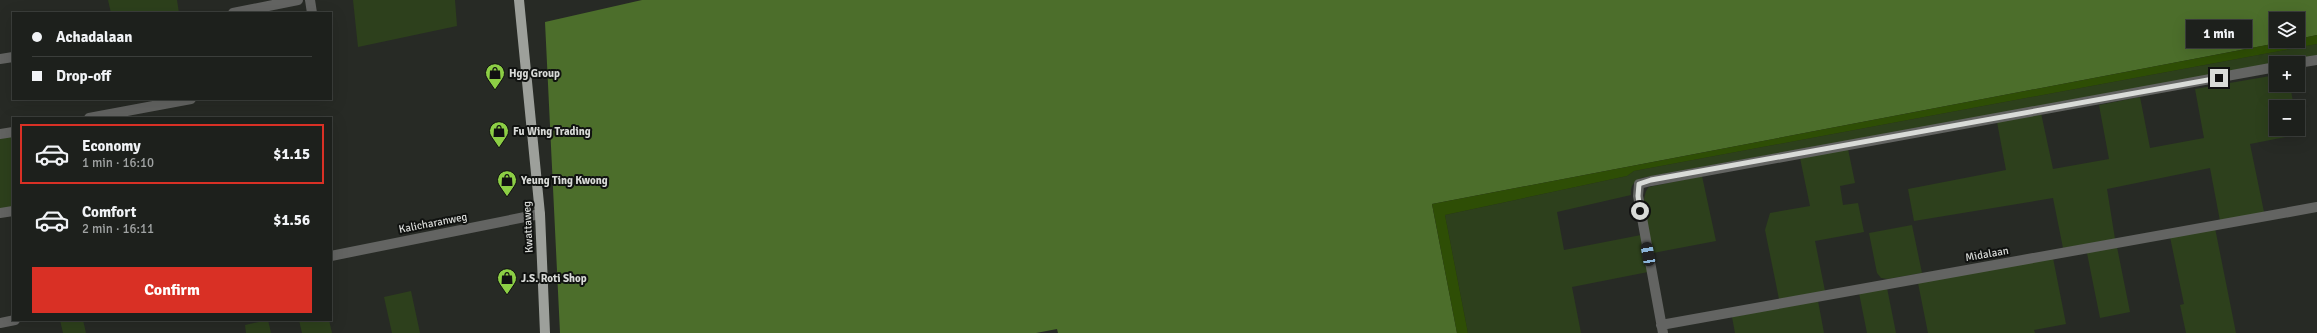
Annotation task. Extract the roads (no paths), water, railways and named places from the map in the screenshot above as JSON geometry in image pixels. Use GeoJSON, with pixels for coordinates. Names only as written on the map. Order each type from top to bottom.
{"type":"FeatureCollection","features":[{"type":"Feature","properties":{"kind":"main road","name":"Kwattaweg"},"geometry":{"type":"LineString","coordinates":[[519,0],[540,214],[545,333]]}},
{"type":"Feature","properties":{"kind":"street"},"geometry":{"type":"LineString","coordinates":[[238,12],[298,0]]}},
{"type":"Feature","properties":{"kind":"street"},"geometry":{"type":"LineString","coordinates":[[310,0],[312,12]]}},
{"type":"Feature","properties":{"kind":"street"},"geometry":{"type":"LineString","coordinates":[[0,59],[12,57]]}},
{"type":"Feature","properties":{"kind":"street"},"geometry":{"type":"LineString","coordinates":[[2305,62],[2317,60]]}},
{"type":"Feature","properties":{"kind":"street"},"geometry":{"type":"LineString","coordinates":[[1662,329],[1638,196],[1639,184],[1651,180],[2269,68]]}},
{"type":"Feature","properties":{"kind":"street"},"geometry":{"type":"LineString","coordinates":[[94,117],[186,100]]}},
{"type":"Feature","properties":{"kind":"street"},"geometry":{"type":"LineString","coordinates":[[0,134],[12,132]]}},
{"type":"Feature","properties":{"kind":"street","name":"Midalaan"},"geometry":{"type":"LineString","coordinates":[[1662,329],[2317,207]]}},
{"type":"Feature","properties":{"kind":"street"},"geometry":{"type":"LineString","coordinates":[[0,213],[12,211]]}},
{"type":"Feature","properties":{"kind":"street","name":"Kalicharanweg"},"geometry":{"type":"LineString","coordinates":[[332,256],[540,214]]}},
{"type":"Feature","properties":{"kind":"street"},"geometry":{"type":"LineString","coordinates":[[0,323],[12,321]]}},
{"type":"Feature","properties":{"kind":"place","name":"Hgg Group"},"geometry":{"type":"Point","coordinates":[495,90]}},
{"type":"Feature","properties":{"kind":"place","name":"Fu Wing Trading"},"geometry":{"type":"Point","coordinates":[499,148]}},
{"type":"Feature","properties":{"kind":"place","name":"Yeung Ting Kwong"},"geometry":{"type":"Point","coordinates":[507,197]}},
{"type":"Feature","properties":{"kind":"place","name":"J.S. Roti Shop"},"geometry":{"type":"Point","coordinates":[507,295]}}]}
